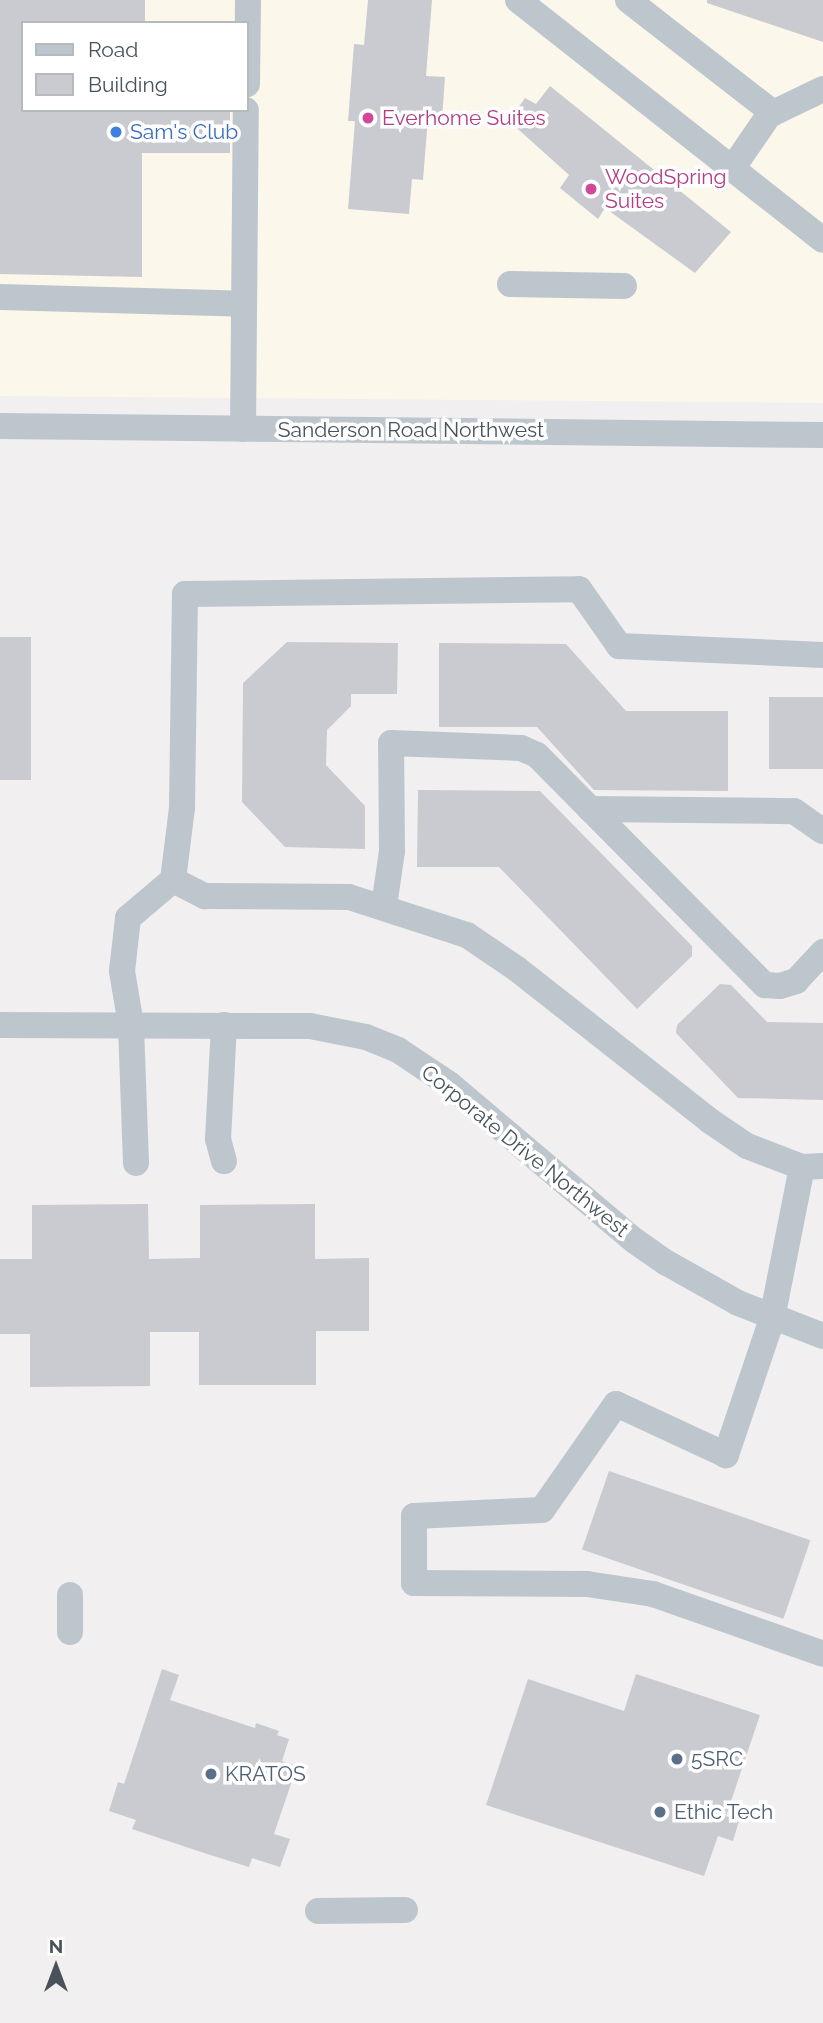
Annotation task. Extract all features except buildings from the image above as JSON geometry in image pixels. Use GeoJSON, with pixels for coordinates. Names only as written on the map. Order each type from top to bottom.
{"type":"FeatureCollection","features":[{"type":"Feature","properties":{"kind":"street"},"geometry":{"type":"LineString","coordinates":[[248,0],[248,21]]}},
{"type":"Feature","properties":{"kind":"street"},"geometry":{"type":"LineString","coordinates":[[518,0],[823,240]]}},
{"type":"Feature","properties":{"kind":"street"},"geometry":{"type":"LineString","coordinates":[[628,0],[773,113]]}},
{"type":"Feature","properties":{"kind":"street"},"geometry":{"type":"LineString","coordinates":[[732,169],[773,113],[823,89]]}},
{"type":"Feature","properties":{"kind":"street"},"geometry":{"type":"LineString","coordinates":[[243,429],[246,112]]}},
{"type":"Feature","properties":{"kind":"street"},"geometry":{"type":"LineString","coordinates":[[510,284],[624,286]]}},
{"type":"Feature","properties":{"kind":"street"},"geometry":{"type":"LineString","coordinates":[[0,297],[244,304]]}},
{"type":"Feature","properties":{"kind":"street","name":"Sanderson Road Northwest"},"geometry":{"type":"LineString","coordinates":[[0,425],[823,435]]}},
{"type":"Feature","properties":{"kind":"street"},"geometry":{"type":"LineString","coordinates":[[136,1163],[131,1025],[122,971],[128,918],[173,880],[182,808],[185,594],[579,589],[619,646],[823,655]]}},
{"type":"Feature","properties":{"kind":"street"},"geometry":{"type":"LineString","coordinates":[[384,906],[392,851],[391,743],[521,748],[537,755],[765,985],[780,986],[796,981],[823,952]]}},
{"type":"Feature","properties":{"kind":"street"},"geometry":{"type":"LineString","coordinates":[[590,809],[794,811],[823,831]]}},
{"type":"Feature","properties":{"kind":"street"},"geometry":{"type":"LineString","coordinates":[[173,880],[205,896],[349,897],[384,906],[467,935],[710,1121],[747,1146],[813,1166],[772,1319],[726,1455],[616,1404],[542,1510],[414,1516],[414,1583],[587,1584],[653,1594],[823,1654]]}},
{"type":"Feature","properties":{"kind":"street","name":"Corporate Drive Northwest"},"geometry":{"type":"LineString","coordinates":[[0,1025],[224,1025],[339,1030],[398,1050],[449,1084],[635,1241],[703,1285],[772,1319],[823,1336]]}},
{"type":"Feature","properties":{"kind":"street"},"geometry":{"type":"LineString","coordinates":[[224,1025],[218,1139],[225,1161]]}},
{"type":"Feature","properties":{"kind":"street"},"geometry":{"type":"LineString","coordinates":[[70,1595],[70,1632]]}},
{"type":"Feature","properties":{"kind":"street"},"geometry":{"type":"LineString","coordinates":[[318,1911],[405,1910]]}},
{"type":"Feature","properties":{"kind":"shaded area"},"geometry":{"type":"Polygon","coordinates":[[[0,0],[823,0],[823,403],[0,396],[0,0]]]}},
{"type":"Feature","properties":{"kind":"place","name":"Everhome Suites"},"geometry":{"type":"Point","coordinates":[368,118]}},
{"type":"Feature","properties":{"kind":"place","name":"Sam's Club"},"geometry":{"type":"Point","coordinates":[116,132]}},
{"type":"Feature","properties":{"kind":"place","name":"WoodSpring Suites"},"geometry":{"type":"Point","coordinates":[591,189]}},
{"type":"Feature","properties":{"kind":"place","name":"5SRC"},"geometry":{"type":"Point","coordinates":[677,1759]}},
{"type":"Feature","properties":{"kind":"place","name":"KRATOS"},"geometry":{"type":"Point","coordinates":[211,1774]}},
{"type":"Feature","properties":{"kind":"place","name":"Ethic Tech"},"geometry":{"type":"Point","coordinates":[660,1812]}}]}
